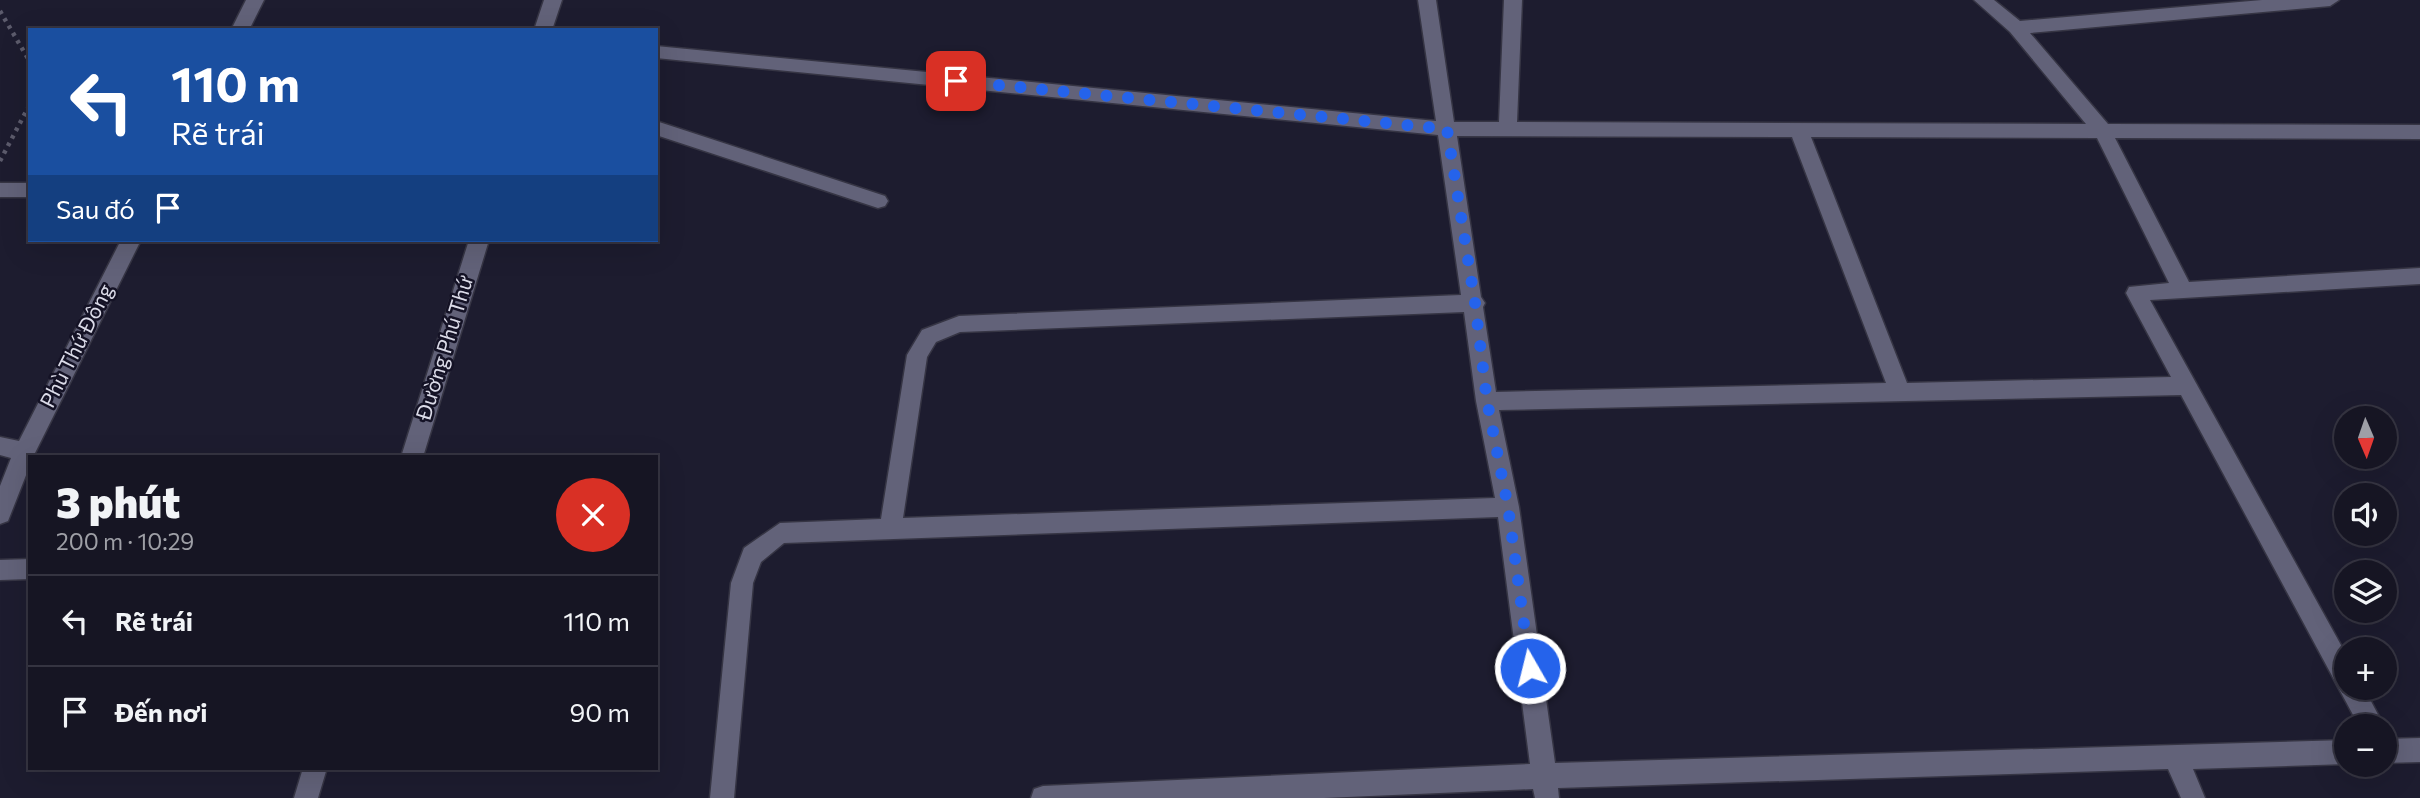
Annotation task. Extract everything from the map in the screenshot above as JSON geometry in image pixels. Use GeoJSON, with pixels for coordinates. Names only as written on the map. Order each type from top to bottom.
{"type":"FeatureCollection","features":[{"type":"Feature","properties":{"kind":"street"},"geometry":{"type":"LineString","coordinates":[[241,28],[255,0]]}},
{"type":"Feature","properties":{"kind":"street"},"geometry":{"type":"LineString","coordinates":[[545,28],[553,0]]}},
{"type":"Feature","properties":{"kind":"street"},"geometry":{"type":"LineString","coordinates":[[1427,0],[1475,303],[1487,401],[1508,507],[1546,787]]}},
{"type":"Feature","properties":{"kind":"street"},"geometry":{"type":"LineString","coordinates":[[1508,130],[1513,0]]}},
{"type":"Feature","properties":{"kind":"street"},"geometry":{"type":"LineString","coordinates":[[1983,0],[2016,27],[2102,130],[2183,290]]}},
{"type":"Feature","properties":{"kind":"street"},"geometry":{"type":"LineString","coordinates":[[2016,27],[2330,0]]}},
{"type":"Feature","properties":{"kind":"street"},"geometry":{"type":"LineString","coordinates":[[658,52],[1447,129],[2420,132]]}},
{"type":"Feature","properties":{"kind":"street"},"geometry":{"type":"LineString","coordinates":[[658,129],[878,201]]}},
{"type":"Feature","properties":{"kind":"street"},"geometry":{"type":"LineString","coordinates":[[1799,130],[1900,392]]}},
{"type":"Feature","properties":{"kind":"street"},"geometry":{"type":"LineString","coordinates":[[0,190],[28,190]]}},
{"type":"Feature","properties":{"kind":"street","name":"Phù Thứ Đông"},"geometry":{"type":"LineString","coordinates":[[0,514],[24,452],[130,242]]}},
{"type":"Feature","properties":{"kind":"street","name":"Đường Phú Thứ"},"geometry":{"type":"LineString","coordinates":[[413,455],[478,242]]}},
{"type":"Feature","properties":{"kind":"street"},"geometry":{"type":"LineString","coordinates":[[2334,656],[2136,293],[2420,276]]}},
{"type":"Feature","properties":{"kind":"street"},"geometry":{"type":"LineString","coordinates":[[891,528],[916,355],[929,336],[958,324],[1475,303]]}},
{"type":"Feature","properties":{"kind":"street"},"geometry":{"type":"LineString","coordinates":[[1487,401],[2187,386]]}},
{"type":"Feature","properties":{"kind":"street"},"geometry":{"type":"LineString","coordinates":[[0,446],[24,452]]}},
{"type":"Feature","properties":{"kind":"street"},"geometry":{"type":"LineString","coordinates":[[722,798],[742,583],[752,555],[780,533],[1508,507]]}},
{"type":"Feature","properties":{"kind":"street"},"geometry":{"type":"LineString","coordinates":[[0,570],[28,569]]}},
{"type":"Feature","properties":{"kind":"street"},"geometry":{"type":"LineString","coordinates":[[2397,751],[2420,750]]}},
{"type":"Feature","properties":{"kind":"street"},"geometry":{"type":"LineString","coordinates":[[1043,798],[1546,787],[2175,756],[2334,752]]}},
{"type":"Feature","properties":{"kind":"street"},"geometry":{"type":"LineString","coordinates":[[2175,756],[2193,798]]}},
{"type":"Feature","properties":{"kind":"street"},"geometry":{"type":"LineString","coordinates":[[306,798],[315,770]]}},
{"type":"Feature","properties":{"kind":"path"},"geometry":{"type":"LineString","coordinates":[[0,11],[28,59]]}},
{"type":"Feature","properties":{"kind":"path"},"geometry":{"type":"LineString","coordinates":[[0,160],[28,108]]}},
{"type":"Feature","properties":{"kind":"route"},"geometry":{"type":"LineString","coordinates":[[956,81],[1447,129],[1475,303],[1487,401],[1508,507],[1530,668]]}}]}
